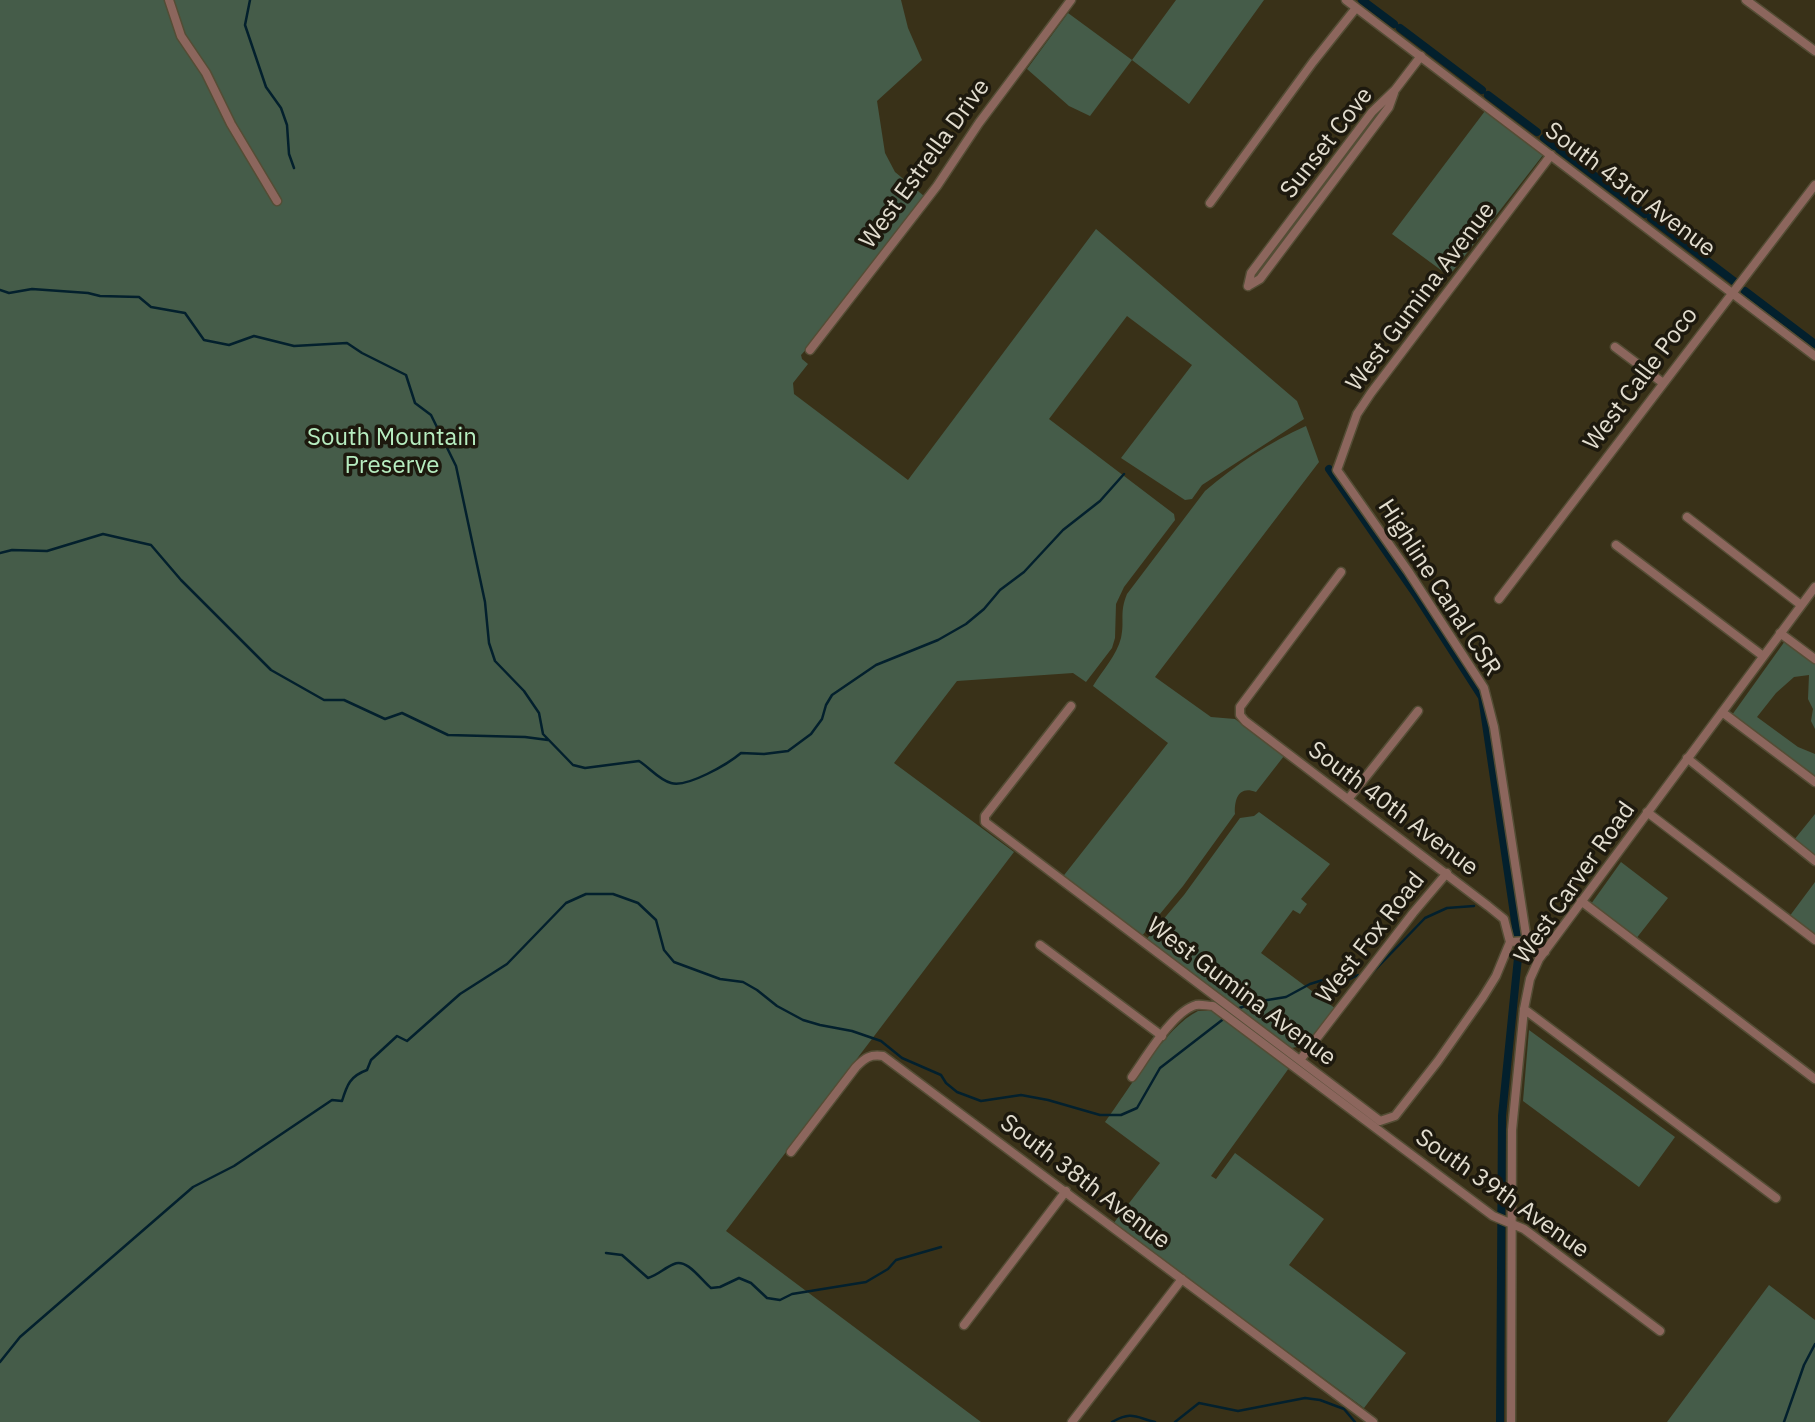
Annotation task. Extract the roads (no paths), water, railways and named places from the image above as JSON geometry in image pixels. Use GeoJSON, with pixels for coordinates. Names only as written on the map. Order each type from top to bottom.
{"type":"FeatureCollection","features":[{"type":"Feature","properties":{"kind":"street"},"geometry":{"type":"LineString","coordinates":[[169,0],[181,36],[206,73],[231,124],[277,201]]}},
{"type":"Feature","properties":{"kind":"street","name":"West Estrella Drive"},"geometry":{"type":"LineString","coordinates":[[810,350],[937,186],[979,123],[1071,0]]}},
{"type":"Feature","properties":{"kind":"street","name":"South 43rd Avenue"},"geometry":{"type":"LineString","coordinates":[[1346,0],[1815,356]]}},
{"type":"Feature","properties":{"kind":"street"},"geometry":{"type":"LineString","coordinates":[[1746,0],[1815,51]]}},
{"type":"Feature","properties":{"kind":"street"},"geometry":{"type":"LineString","coordinates":[[1210,203],[1356,8]]}},
{"type":"Feature","properties":{"kind":"street"},"geometry":{"type":"LineString","coordinates":[[1395,90],[1421,56]]}},
{"type":"Feature","properties":{"kind":"street","name":"Sunset Cove"},"geometry":{"type":"LineString","coordinates":[[1395,90],[1389,107],[1373,129],[1259,279],[1248,286],[1251,273],[1283,230],[1372,112],[1395,90]]}},
{"type":"Feature","properties":{"kind":"street","name":"West Gumina Avenue"},"geometry":{"type":"LineString","coordinates":[[1338,470],[1357,414],[1371,393],[1551,155]]}},
{"type":"Feature","properties":{"kind":"street","name":"West Calle Poco"},"geometry":{"type":"LineString","coordinates":[[1499,599],[1815,184]]}},
{"type":"Feature","properties":{"kind":"street"},"geometry":{"type":"LineString","coordinates":[[1615,347],[1663,383]]}},
{"type":"Feature","properties":{"kind":"street","name":"Highline Canal CSR"},"geometry":{"type":"LineString","coordinates":[[1338,470],[1484,688],[1494,727],[1527,941]]}},
{"type":"Feature","properties":{"kind":"street"},"geometry":{"type":"LineString","coordinates":[[1687,517],[1801,605]]}},
{"type":"Feature","properties":{"kind":"street"},"geometry":{"type":"LineString","coordinates":[[1616,545],[1763,656]]}},
{"type":"Feature","properties":{"kind":"street","name":"South 40th Avenue"},"geometry":{"type":"LineString","coordinates":[[1341,572],[1240,707],[1240,715],[1504,919],[1512,941]]}},
{"type":"Feature","properties":{"kind":"street","name":"West Carver Road"},"geometry":{"type":"LineString","coordinates":[[1511,1422],[1509,1221],[1512,1130],[1524,1009],[1530,979],[1545,951],[1581,901],[1815,587]]}},
{"type":"Feature","properties":{"kind":"street"},"geometry":{"type":"LineString","coordinates":[[1780,633],[1815,659]]}},
{"type":"Feature","properties":{"kind":"street","name":"West Gumina Avenue"},"geometry":{"type":"LineString","coordinates":[[1071,706],[985,816],[985,822],[1380,1121],[1395,1116],[1424,1080],[1483,997],[1512,941]]}},
{"type":"Feature","properties":{"kind":"street"},"geometry":{"type":"LineString","coordinates":[[1349,799],[1418,711]]}},
{"type":"Feature","properties":{"kind":"street"},"geometry":{"type":"LineString","coordinates":[[1723,712],[1815,782]]}},
{"type":"Feature","properties":{"kind":"street"},"geometry":{"type":"LineString","coordinates":[[1687,758],[1815,861]]}},
{"type":"Feature","properties":{"kind":"street"},"geometry":{"type":"LineString","coordinates":[[1647,812],[1815,940]]}},
{"type":"Feature","properties":{"kind":"street","name":"West Fox Road"},"geometry":{"type":"LineString","coordinates":[[1300,1060],[1447,873]]}},
{"type":"Feature","properties":{"kind":"street"},"geometry":{"type":"LineString","coordinates":[[1581,901],[1815,1079]]}},
{"type":"Feature","properties":{"kind":"street"},"geometry":{"type":"LineString","coordinates":[[1512,941],[1527,941],[1545,951]]}},
{"type":"Feature","properties":{"kind":"street"},"geometry":{"type":"LineString","coordinates":[[1040,945],[1162,1036]]}},
{"type":"Feature","properties":{"kind":"street","name":"South 39th Avenue"},"geometry":{"type":"LineString","coordinates":[[1132,1077],[1162,1036],[1184,1012],[1196,1005],[1213,1006],[1497,1218],[1524,1229],[1660,1331]]}},
{"type":"Feature","properties":{"kind":"street"},"geometry":{"type":"LineString","coordinates":[[1524,1009],[1776,1198]]}},
{"type":"Feature","properties":{"kind":"street","name":"South 38th Avenue"},"geometry":{"type":"LineString","coordinates":[[791,1152],[856,1068],[866,1058],[883,1056],[1373,1422]]}},
{"type":"Feature","properties":{"kind":"street"},"geometry":{"type":"LineString","coordinates":[[964,1325],[1066,1191]]}},
{"type":"Feature","properties":{"kind":"street"},"geometry":{"type":"LineString","coordinates":[[1072,1422],[1182,1279]]}},
{"type":"Feature","properties":{"kind":"waterway"},"geometry":{"type":"LineString","coordinates":[[250,0],[245,25],[266,87],[281,108],[287,125],[289,154],[294,168]]}},
{"type":"Feature","properties":{"kind":"waterway"},"geometry":{"type":"LineString","coordinates":[[1362,0],[1394,24]]}},
{"type":"Feature","properties":{"kind":"waterway"},"geometry":{"type":"LineString","coordinates":[[1400,28],[1482,90]]}},
{"type":"Feature","properties":{"kind":"waterway"},"geometry":{"type":"LineString","coordinates":[[1488,95],[1537,132]]}},
{"type":"Feature","properties":{"kind":"waterway"},"geometry":{"type":"LineString","coordinates":[[1544,138],[1554,146]]}},
{"type":"Feature","properties":{"kind":"waterway"},"geometry":{"type":"LineString","coordinates":[[1559,149],[1645,214]]}},
{"type":"Feature","properties":{"kind":"waterway"},"geometry":{"type":"LineString","coordinates":[[1651,218],[1735,282]]}},
{"type":"Feature","properties":{"kind":"waterway"},"geometry":{"type":"LineString","coordinates":[[0,290],[9,293],[32,289],[139,297],[151,307],[185,313],[204,340],[229,345],[254,336],[294,346],[347,343],[406,375],[415,403],[431,415],[456,466],[485,602],[489,643],[495,661],[524,691],[539,713],[543,734],[573,765],[585,768],[639,761],[671,783],[697,779],[741,753],[788,751],[811,734],[822,719],[832,695],[876,665],[938,640],[966,624],[984,609],[1000,590],[1024,572],[1063,530],[1100,501],[1124,474]]}},
{"type":"Feature","properties":{"kind":"waterway"},"geometry":{"type":"LineString","coordinates":[[1745,291],[1815,344]]}},
{"type":"Feature","properties":{"kind":"waterway"},"geometry":{"type":"LineString","coordinates":[[1329,469],[1417,596],[1482,697],[1519,948],[1502,1116],[1500,1422]]}},
{"type":"Feature","properties":{"kind":"waterway"},"geometry":{"type":"LineString","coordinates":[[0,553],[12,550],[47,551],[103,534],[151,545],[181,580],[271,670],[324,700],[344,700],[385,719],[402,713],[448,735],[548,740]]}},
{"type":"Feature","properties":{"kind":"waterway"},"geometry":{"type":"LineString","coordinates":[[0,1362],[20,1337],[193,1187],[234,1166],[332,1100],[342,1101],[353,1078],[367,1070],[371,1060],[397,1036],[407,1041],[460,994],[507,964],[566,903],[586,894],[613,894],[638,903],[656,920],[664,950],[674,962],[720,979],[743,982],[803,1020],[852,1031],[881,1041],[902,1058],[941,1075],[957,1092],[981,1101],[1021,1095],[1100,1115],[1121,1115],[1137,1108],[1160,1068],[1226,1017]]}},
{"type":"Feature","properties":{"kind":"waterway"},"geometry":{"type":"LineString","coordinates":[[1372,973],[1425,918],[1447,908],[1474,906]]}},
{"type":"Feature","properties":{"kind":"waterway"},"geometry":{"type":"LineString","coordinates":[[1237,1009],[1255,1002],[1286,997],[1323,980],[1348,980],[1358,975]]}},
{"type":"Feature","properties":{"kind":"waterway"},"geometry":{"type":"LineString","coordinates":[[606,1253],[622,1255],[648,1278],[679,1263],[689,1267],[711,1288],[739,1278],[751,1283],[767,1298],[780,1300],[792,1294],[866,1282],[888,1269],[896,1260],[941,1247]]}},
{"type":"Feature","properties":{"kind":"waterway"},"geometry":{"type":"LineString","coordinates":[[1784,1422],[1804,1365],[1815,1344]]}},
{"type":"Feature","properties":{"kind":"waterway"},"geometry":{"type":"LineString","coordinates":[[1175,1422],[1199,1403],[1238,1411],[1305,1398],[1320,1400],[1344,1409],[1355,1422]]}},
{"type":"Feature","properties":{"kind":"waterway"},"geometry":{"type":"LineString","coordinates":[[1112,1422],[1129,1416],[1155,1422]]}},
{"type":"Feature","properties":{"kind":"park label","name":"South Mountain Preserve"},"geometry":{"type":"Point","coordinates":[392,452]}}]}
